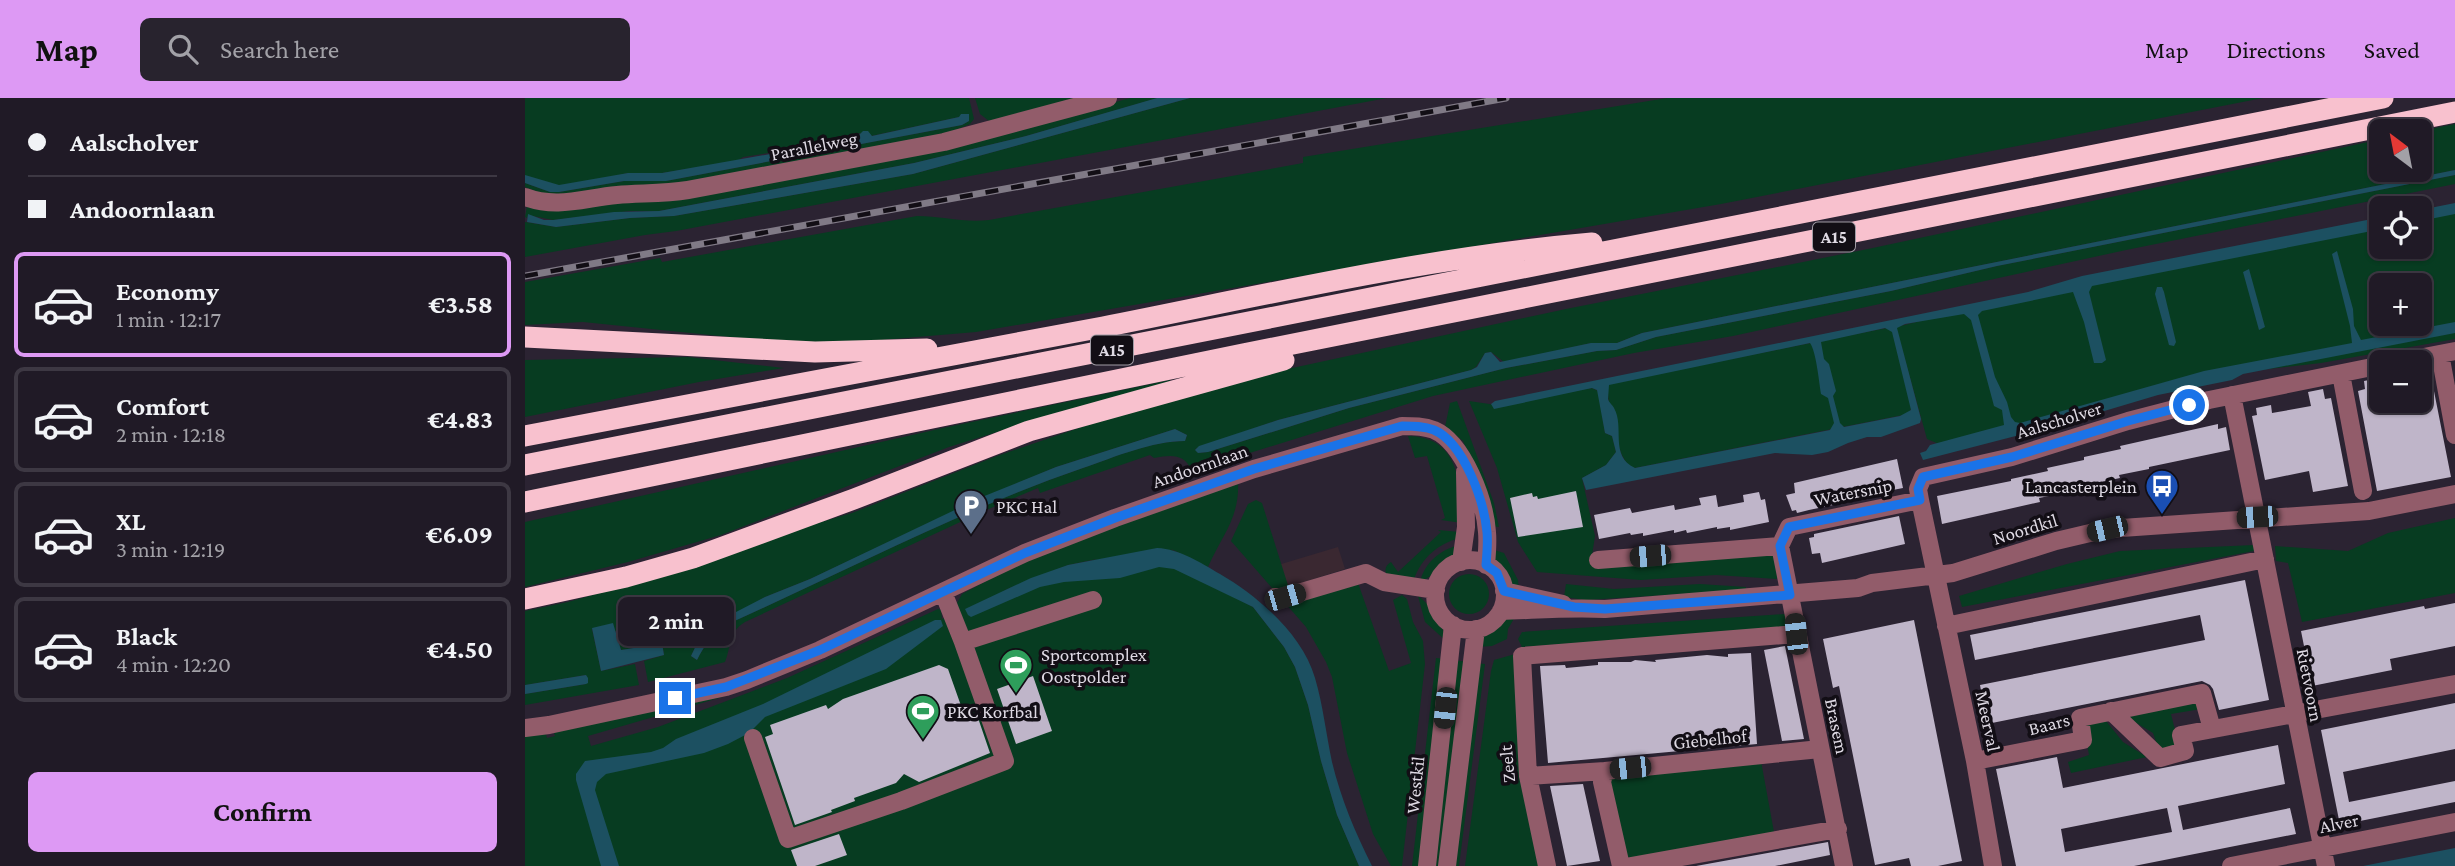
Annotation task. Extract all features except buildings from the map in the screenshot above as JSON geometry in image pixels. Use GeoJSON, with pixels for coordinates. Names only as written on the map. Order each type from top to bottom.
{"type":"FeatureCollection","features":[{"type":"Feature","properties":{"kind":"highway","name":"A15"},"geometry":{"type":"LineString","coordinates":[[525,465],[2383,98]]}},
{"type":"Feature","properties":{"kind":"highway","name":"A15"},"geometry":{"type":"LineString","coordinates":[[525,502],[1243,354],[2455,112]]}},
{"type":"Feature","properties":{"kind":"highway","name":"A15"},"geometry":{"type":"LineString","coordinates":[[525,436],[1422,266],[1538,248],[1699,234]]}},
{"type":"Feature","properties":{"kind":"highway","name":"A15"},"geometry":{"type":"LineString","coordinates":[[525,599],[693,558],[1029,431],[1240,371],[1423,329],[1469,311]]}},
{"type":"Feature","properties":{"kind":"highway","name":"A15"},"geometry":{"type":"LineString","coordinates":[[525,337],[815,352],[996,347]]}},
{"type":"Feature","properties":{"kind":"street","name":"Parallelweg"},"geometry":{"type":"LineString","coordinates":[[525,197],[538,202],[562,204],[617,195],[688,190],[944,142],[1108,98]]}},
{"type":"Feature","properties":{"kind":"street"},"geometry":{"type":"LineString","coordinates":[[2447,352],[2455,435]]}},
{"type":"Feature","properties":{"kind":"street","name":"Aalscholver"},"geometry":{"type":"LineString","coordinates":[[1920,500],[1918,489],[1923,477],[2012,457],[2128,421],[2232,395],[2369,368]]}},
{"type":"Feature","properties":{"kind":"street"},"geometry":{"type":"LineString","coordinates":[[2341,374],[2363,491]]}},
{"type":"Feature","properties":{"kind":"street"},"geometry":{"type":"LineString","coordinates":[[2232,395],[2259,523]]}},
{"type":"Feature","properties":{"kind":"street","name":"Andoornlaan"},"geometry":{"type":"LineString","coordinates":[[525,727],[549,725],[726,687],[820,650],[1025,553],[1115,518],[1254,469],[1402,426],[1436,431],[1450,441],[1465,465],[1475,485],[1487,530],[1486,565]]}},
{"type":"Feature","properties":{"kind":"street"},"geometry":{"type":"LineString","coordinates":[[1461,562],[1466,527],[1465,465]]}},
{"type":"Feature","properties":{"kind":"street","name":"Noordkil"},"geometry":{"type":"LineString","coordinates":[[1504,591],[1574,607],[1605,609],[1858,588],[1870,591],[1967,579],[2049,552],[2114,537],[2369,511],[2455,494]]}},
{"type":"Feature","properties":{"kind":"street","name":"Watersnip"},"geometry":{"type":"LineString","coordinates":[[1780,546],[1789,527],[1920,500],[1937,581]]}},
{"type":"Feature","properties":{"kind":"street","name":"Noordkil"},"geometry":{"type":"LineString","coordinates":[[2259,523],[2348,524],[2455,505]]}},
{"type":"Feature","properties":{"kind":"street","name":"Rietvoorn"},"geometry":{"type":"LineString","coordinates":[[2259,523],[2326,866]]}},
{"type":"Feature","properties":{"kind":"street"},"geometry":{"type":"LineString","coordinates":[[1598,560],[1780,546],[1790,595]]}},
{"type":"Feature","properties":{"kind":"street"},"geometry":{"type":"LineString","coordinates":[[1947,626],[2265,559]]}},
{"type":"Feature","properties":{"kind":"street"},"geometry":{"type":"LineString","coordinates":[[1474,561],[1486,565],[1497,573],[1504,591],[1501,611],[1490,623],[1476,629],[1453,625],[1441,614],[1435,598],[1444,572],[1461,562],[1474,561]]}},
{"type":"Feature","properties":{"kind":"street"},"geometry":{"type":"LineString","coordinates":[[1275,597],[1285,597],[1366,573],[1384,582],[1436,590]]}},
{"type":"Feature","properties":{"kind":"street","name":"Meerval"},"geometry":{"type":"LineString","coordinates":[[1937,581],[1975,761],[1993,866]]}},
{"type":"Feature","properties":{"kind":"street"},"geometry":{"type":"LineString","coordinates":[[753,738],[789,839],[901,801],[1005,761],[943,592]]}},
{"type":"Feature","properties":{"kind":"street","name":"Brasem"},"geometry":{"type":"LineString","coordinates":[[1790,595],[1845,866]]}},
{"type":"Feature","properties":{"kind":"street"},"geometry":{"type":"LineString","coordinates":[[963,642],[1094,600]]}},
{"type":"Feature","properties":{"kind":"street","name":"Noordkil"},"geometry":{"type":"LineString","coordinates":[[1501,611],[1574,607]]}},
{"type":"Feature","properties":{"kind":"street","name":"Westkil"},"geometry":{"type":"LineString","coordinates":[[1427,866],[1453,625]]}},
{"type":"Feature","properties":{"kind":"street"},"geometry":{"type":"LineString","coordinates":[[1447,866],[1476,629]]}},
{"type":"Feature","properties":{"kind":"street","name":"Zeelt"},"geometry":{"type":"LineString","coordinates":[[1547,866],[1528,776],[1522,656],[1796,634]]}},
{"type":"Feature","properties":{"kind":"street"},"geometry":{"type":"LineString","coordinates":[[2111,711],[2160,758],[2185,751],[2181,735],[2455,684]]}},
{"type":"Feature","properties":{"kind":"street","name":"Baars"},"geometry":{"type":"LineString","coordinates":[[1975,761],[2083,740],[2080,718],[2202,693],[2212,729]]}},
{"type":"Feature","properties":{"kind":"street","name":"Giebelhof"},"geometry":{"type":"LineString","coordinates":[[1528,776],[1605,771],[1820,749]]}},
{"type":"Feature","properties":{"kind":"street"},"geometry":{"type":"LineString","coordinates":[[1605,771],[1602,782],[1621,866]]}},
{"type":"Feature","properties":{"kind":"street","name":"Alver"},"geometry":{"type":"LineString","coordinates":[[2231,866],[2455,822]]}},
{"type":"Feature","properties":{"kind":"street"},"geometry":{"type":"LineString","coordinates":[[1631,866],[1838,829]]}},
{"type":"Feature","properties":{"kind":"shaded area"},"geometry":{"type":"Polygon","coordinates":[[[1338,547],[1345,569],[1285,588],[1278,565],[1338,547]]]}},
{"type":"Feature","properties":{"kind":"green space"},"geometry":{"type":"Polygon","coordinates":[[[525,98],[969,98],[974,119],[970,124],[951,132],[680,185],[545,195],[525,187],[525,183],[550,192],[559,192],[624,181],[666,181],[962,125],[969,121],[959,117],[871,136],[859,133],[856,139],[743,157],[737,161],[662,173],[628,173],[562,187],[525,181],[525,98]]]}},
{"type":"Feature","properties":{"kind":"green space"},"geometry":{"type":"Polygon","coordinates":[[[975,98],[1082,98],[989,121],[980,114],[975,98]]]}},
{"type":"Feature","properties":{"kind":"green space"},"geometry":{"type":"Polygon","coordinates":[[[1130,98],[1158,98],[1026,136],[914,163],[659,211],[630,211],[553,220],[528,215],[525,217],[527,206],[560,211],[597,205],[1024,128],[1130,98]]]}},
{"type":"Feature","properties":{"kind":"green space"},"geometry":{"type":"Polygon","coordinates":[[[1190,98],[1387,98],[525,257],[525,222],[556,227],[674,216],[913,174],[1190,98]]]}},
{"type":"Feature","properties":{"kind":"green space"},"geometry":{"type":"Polygon","coordinates":[[[1667,98],[2263,98],[1721,204],[976,332],[846,343],[779,342],[583,322],[525,325],[525,282],[660,258],[662,262],[917,216],[989,220],[1303,163],[1303,157],[1667,98]]]}},
{"type":"Feature","properties":{"kind":"green space"},"geometry":{"type":"Polygon","coordinates":[[[2455,124],[2455,170],[2433,174],[2433,128],[2455,124]]]}},
{"type":"Feature","properties":{"kind":"green space"},"geometry":{"type":"Polygon","coordinates":[[[2369,142],[2369,182],[2395,182],[1642,333],[1617,343],[1591,343],[1504,362],[1491,352],[1485,353],[1471,370],[1278,420],[1195,449],[1198,453],[1208,452],[1349,408],[1506,368],[1616,350],[1656,337],[1891,291],[1997,266],[2420,182],[2433,182],[2433,179],[2455,175],[2455,184],[2395,196],[2369,196],[2369,201],[2126,250],[1733,336],[1634,353],[1433,396],[1192,471],[1181,458],[1154,458],[1150,455],[1040,493],[1038,488],[745,622],[733,635],[725,662],[648,682],[644,661],[664,655],[659,624],[646,646],[621,650],[616,631],[592,629],[601,671],[635,664],[639,685],[525,705],[525,694],[586,684],[586,675],[525,685],[525,611],[568,602],[713,561],[797,529],[852,513],[997,456],[1117,415],[1283,370],[1566,309],[1868,249],[2369,142]],[[1175,429],[1056,467],[982,498],[810,579],[765,597],[701,635],[691,656],[697,660],[710,640],[728,624],[948,522],[1120,455],[1159,444],[1185,441],[1187,435],[1175,429]]]}},
{"type":"Feature","properties":{"kind":"green space"},"geometry":{"type":"Polygon","coordinates":[[[2455,206],[2455,339],[2394,350],[2369,350],[2369,354],[2321,363],[2224,374],[1939,444],[1927,439],[1896,327],[2369,224],[2369,259],[2432,259],[2432,211],[2455,206]]]}},
{"type":"Feature","properties":{"kind":"green space"},"geometry":{"type":"Polygon","coordinates":[[[1892,327],[1912,407],[1908,414],[1635,468],[1628,464],[1620,451],[1610,408],[1609,383],[1892,327]]]}},
{"type":"Feature","properties":{"kind":"green space"},"geometry":{"type":"Polygon","coordinates":[[[688,357],[784,368],[525,417],[525,360],[688,357]]]}},
{"type":"Feature","properties":{"kind":"green space"},"geometry":{"type":"Polygon","coordinates":[[[1170,380],[949,447],[721,535],[628,562],[525,587],[525,522],[1170,380]]]}},
{"type":"Feature","properties":{"kind":"green space"},"geometry":{"type":"Polygon","coordinates":[[[1592,388],[1598,391],[1605,433],[1612,436],[1616,452],[1606,465],[1582,478],[1595,536],[1591,562],[1772,552],[1776,556],[1777,579],[1716,575],[1641,580],[1537,572],[1518,542],[1497,468],[1469,401],[1496,405],[1592,388]]]}},
{"type":"Feature","properties":{"kind":"green space"},"geometry":{"type":"Polygon","coordinates":[[[1457,401],[1494,503],[1499,527],[1492,526],[1463,441],[1445,427],[1450,403],[1457,401]]]}},
{"type":"Feature","properties":{"kind":"green space"},"geometry":{"type":"Polygon","coordinates":[[[1408,436],[1425,438],[1438,444],[1447,453],[1458,478],[1462,523],[1441,520],[1445,518],[1427,456],[1415,458],[1408,436]]]}},
{"type":"Feature","properties":{"kind":"green space","name":"Sportcomplex Oostpolder"},"geometry":{"type":"Polygon","coordinates":[[[1238,481],[1233,516],[1208,567],[1171,549],[1215,587],[1253,607],[1284,647],[1295,667],[1308,705],[1337,815],[1359,866],[525,866],[525,734],[545,730],[547,738],[555,736],[553,729],[726,696],[588,736],[591,746],[658,727],[787,678],[938,609],[941,610],[942,619],[959,612],[957,603],[962,594],[1022,562],[1238,481]],[[1097,559],[1068,565],[1002,591],[1097,559]]]}},
{"type":"Feature","properties":{"kind":"green space"},"geometry":{"type":"Polygon","coordinates":[[[1256,500],[1262,503],[1292,598],[1358,583],[1389,671],[1411,663],[1393,600],[1402,595],[1407,599],[1413,622],[1423,641],[1425,664],[1402,866],[1391,866],[1373,834],[1347,753],[1332,677],[1326,662],[1306,627],[1231,541],[1248,504],[1256,500]]]}},
{"type":"Feature","properties":{"kind":"green space"},"geometry":{"type":"Polygon","coordinates":[[[2455,518],[2455,593],[2302,622],[2288,563],[2276,561],[2275,546],[2348,551],[2388,533],[2455,518]]]}},
{"type":"Feature","properties":{"kind":"green space"},"geometry":{"type":"Polygon","coordinates":[[[1438,530],[1460,532],[1460,538],[1431,553],[1414,579],[1386,576],[1389,563],[1391,562],[1398,572],[1441,532],[1438,530]]]}},
{"type":"Feature","properties":{"kind":"green space"},"geometry":{"type":"Polygon","coordinates":[[[1459,545],[1443,566],[1420,582],[1434,558],[1459,545]]]}},
{"type":"Feature","properties":{"kind":"green space"},"geometry":{"type":"Polygon","coordinates":[[[2254,545],[2254,551],[1962,607],[1959,596],[2120,551],[2254,545]]]}},
{"type":"Feature","properties":{"kind":"green space"},"geometry":{"type":"Polygon","coordinates":[[[1491,549],[1504,553],[1518,580],[1519,590],[1501,573],[1491,549]]]}},
{"type":"Feature","properties":{"kind":"green space"},"geometry":{"type":"Polygon","coordinates":[[[1469,574],[1483,580],[1489,594],[1483,608],[1469,614],[1455,608],[1449,594],[1455,580],[1469,574]]]}},
{"type":"Feature","properties":{"kind":"green space"},"geometry":{"type":"Polygon","coordinates":[[[1566,584],[1614,589],[1700,584],[1746,587],[1746,590],[1586,600],[1564,597],[1566,584]]]}},
{"type":"Feature","properties":{"kind":"green space"},"geometry":{"type":"Polygon","coordinates":[[[1418,596],[1436,616],[1446,641],[1425,622],[1418,596]]]}},
{"type":"Feature","properties":{"kind":"green space"},"geometry":{"type":"Polygon","coordinates":[[[1785,614],[1788,628],[1522,647],[1518,639],[1522,632],[1785,614]]]}},
{"type":"Feature","properties":{"kind":"green space"},"geometry":{"type":"Polygon","coordinates":[[[1516,615],[1508,629],[1507,639],[1492,646],[1478,647],[1480,637],[1487,630],[1516,615]]]}},
{"type":"Feature","properties":{"kind":"green space"},"geometry":{"type":"Polygon","coordinates":[[[1515,654],[1543,866],[1465,866],[1491,671],[1494,660],[1515,654]]]}},
{"type":"Feature","properties":{"kind":"green space"},"geometry":{"type":"Polygon","coordinates":[[[1436,658],[1445,659],[1421,866],[1412,866],[1436,658]]]}},
{"type":"Feature","properties":{"kind":"green space"},"geometry":{"type":"Polygon","coordinates":[[[1454,660],[1468,662],[1442,866],[1429,866],[1454,660]]]}},
{"type":"Feature","properties":{"kind":"green space"},"geometry":{"type":"Polygon","coordinates":[[[1476,663],[1485,664],[1459,866],[1450,866],[1476,663]]]}},
{"type":"Feature","properties":{"kind":"green space"},"geometry":{"type":"Polygon","coordinates":[[[2200,699],[2201,709],[2171,714],[2179,746],[2159,750],[2153,733],[2120,713],[2200,699]]]}},
{"type":"Feature","properties":{"kind":"green space"},"geometry":{"type":"Polygon","coordinates":[[[2102,716],[2123,742],[2147,757],[2071,773],[2068,762],[2089,755],[2083,722],[2102,716]]]}},
{"type":"Feature","properties":{"kind":"green space"},"geometry":{"type":"Polygon","coordinates":[[[1761,761],[1774,832],[1634,861],[1625,855],[1609,782],[1611,775],[1761,761]]]}},
{"type":"Feature","properties":{"kind":"water"},"geometry":{"type":"Polygon","coordinates":[[[1157,98],[1190,98],[913,174],[674,216],[556,227],[527,222],[528,214],[544,220],[553,220],[614,212],[659,211],[914,163],[1026,136],[1157,98]]]}},
{"type":"Feature","properties":{"kind":"water"},"geometry":{"type":"Polygon","coordinates":[[[961,114],[969,114],[969,121],[962,125],[666,181],[624,181],[559,192],[550,192],[525,183],[525,175],[559,185],[628,173],[662,173],[855,139],[863,131],[868,131],[872,136],[959,117],[961,114]]]}},
{"type":"Feature","properties":{"kind":"water"},"geometry":{"type":"Polygon","coordinates":[[[2455,170],[2455,175],[2433,179],[2433,174],[2455,170]]]}},
{"type":"Feature","properties":{"kind":"water"},"geometry":{"type":"Polygon","coordinates":[[[2395,182],[2420,182],[1656,337],[1616,350],[1506,368],[1349,408],[1208,452],[1198,453],[1195,450],[1199,446],[1278,420],[1471,370],[1477,367],[1485,353],[1491,352],[1500,362],[1591,343],[1617,343],[1642,333],[2395,182]]]}},
{"type":"Feature","properties":{"kind":"water"},"geometry":{"type":"Polygon","coordinates":[[[2455,203],[2455,214],[2432,219],[2432,208],[2455,203]]]}},
{"type":"Feature","properties":{"kind":"water"},"geometry":{"type":"Polygon","coordinates":[[[2369,220],[2369,232],[2092,286],[2089,292],[2106,360],[2102,363],[2094,363],[2073,292],[1982,311],[1978,315],[1995,377],[2011,417],[2020,423],[2204,371],[2352,343],[2332,254],[2337,251],[2353,309],[2354,326],[2361,340],[2382,336],[2432,336],[2432,326],[2455,322],[2455,333],[2243,374],[2232,380],[2158,395],[2054,426],[1923,460],[1920,453],[1926,451],[1930,445],[2004,425],[2002,410],[1994,406],[1971,320],[1964,314],[1905,324],[1897,328],[1920,423],[1881,437],[1867,437],[1828,452],[1812,455],[1775,453],[1586,490],[1582,478],[1606,465],[1616,452],[1612,436],[1605,433],[1597,390],[1592,388],[1494,409],[1491,404],[1495,401],[2028,292],[2082,276],[2369,220]],[[1885,328],[1821,342],[1824,359],[1829,364],[1836,391],[1833,396],[1840,423],[1844,427],[1900,416],[1911,410],[1892,332],[1885,328]],[[1810,343],[1609,385],[1608,399],[1617,416],[1622,456],[1635,468],[1830,430],[1834,423],[1828,398],[1821,394],[1810,343]]]}},
{"type":"Feature","properties":{"kind":"water"},"geometry":{"type":"Polygon","coordinates":[[[2249,269],[2265,327],[2259,330],[2243,272],[2249,269]]]}},
{"type":"Feature","properties":{"kind":"water"},"geometry":{"type":"Polygon","coordinates":[[[2157,287],[2162,287],[2164,292],[2176,342],[2174,346],[2169,345],[2155,294],[2157,287]]]}},
{"type":"Feature","properties":{"kind":"water"},"geometry":{"type":"Polygon","coordinates":[[[1175,429],[1187,435],[1185,441],[1160,444],[1121,455],[948,522],[728,624],[710,640],[697,660],[691,656],[701,635],[709,626],[765,597],[810,579],[982,497],[1056,467],[1175,429]]]}},
{"type":"Feature","properties":{"kind":"water"},"geometry":{"type":"Polygon","coordinates":[[[1157,548],[1190,557],[1235,583],[1264,605],[1290,632],[1309,662],[1315,678],[1340,789],[1372,866],[1359,866],[1337,815],[1308,705],[1295,667],[1284,647],[1253,607],[1174,569],[1159,567],[1120,578],[1064,582],[1040,587],[971,617],[965,609],[1031,578],[1068,565],[1157,548]]]}},
{"type":"Feature","properties":{"kind":"water"},"geometry":{"type":"Polygon","coordinates":[[[935,620],[941,620],[943,626],[886,669],[765,717],[749,733],[728,744],[704,753],[606,774],[597,782],[595,790],[619,866],[601,866],[576,780],[576,774],[585,761],[663,748],[676,739],[763,704],[935,620]]]}},
{"type":"Feature","properties":{"kind":"water"},"geometry":{"type":"Polygon","coordinates":[[[613,623],[621,650],[646,646],[642,627],[659,624],[664,655],[601,671],[592,628],[613,623]]]}},
{"type":"Feature","properties":{"kind":"water"},"geometry":{"type":"Polygon","coordinates":[[[586,675],[586,684],[525,694],[525,685],[586,675]]]}},
{"type":"Feature","properties":{"kind":"water"},"geometry":{"type":"Polygon","coordinates":[[[2455,848],[2455,866],[2363,866],[2455,848]]]}},
{"type":"Feature","properties":{"kind":"railway"},"geometry":{"type":"LineString","coordinates":[[525,276],[1506,98]]}},
{"type":"Feature","properties":{"kind":"place","name":"Lancasterplein"},"geometry":{"type":"Point","coordinates":[2162,516]}},
{"type":"Feature","properties":{"kind":"place","name":"PKC Hal"},"geometry":{"type":"Point","coordinates":[971,536]}},
{"type":"Feature","properties":{"kind":"place","name":"Sportcomplex Oostpolder"},"geometry":{"type":"Point","coordinates":[1016,695]}},
{"type":"Feature","properties":{"kind":"place","name":"PKC Korfbal"},"geometry":{"type":"Point","coordinates":[923,741]}},
{"type":"Feature","properties":{"kind":"route"},"geometry":{"type":"LineString","coordinates":[[675,698],[747,680],[820,650],[1025,553],[1115,518],[1254,469],[1402,426],[1436,431],[1450,441],[1462,457],[1475,485],[1484,515],[1487,530],[1486,565],[1497,573],[1504,591],[1574,607],[1605,609],[1790,595],[1780,546],[1789,527],[1920,500],[1918,489],[1923,477],[2012,457],[2189,405]]}}]}
